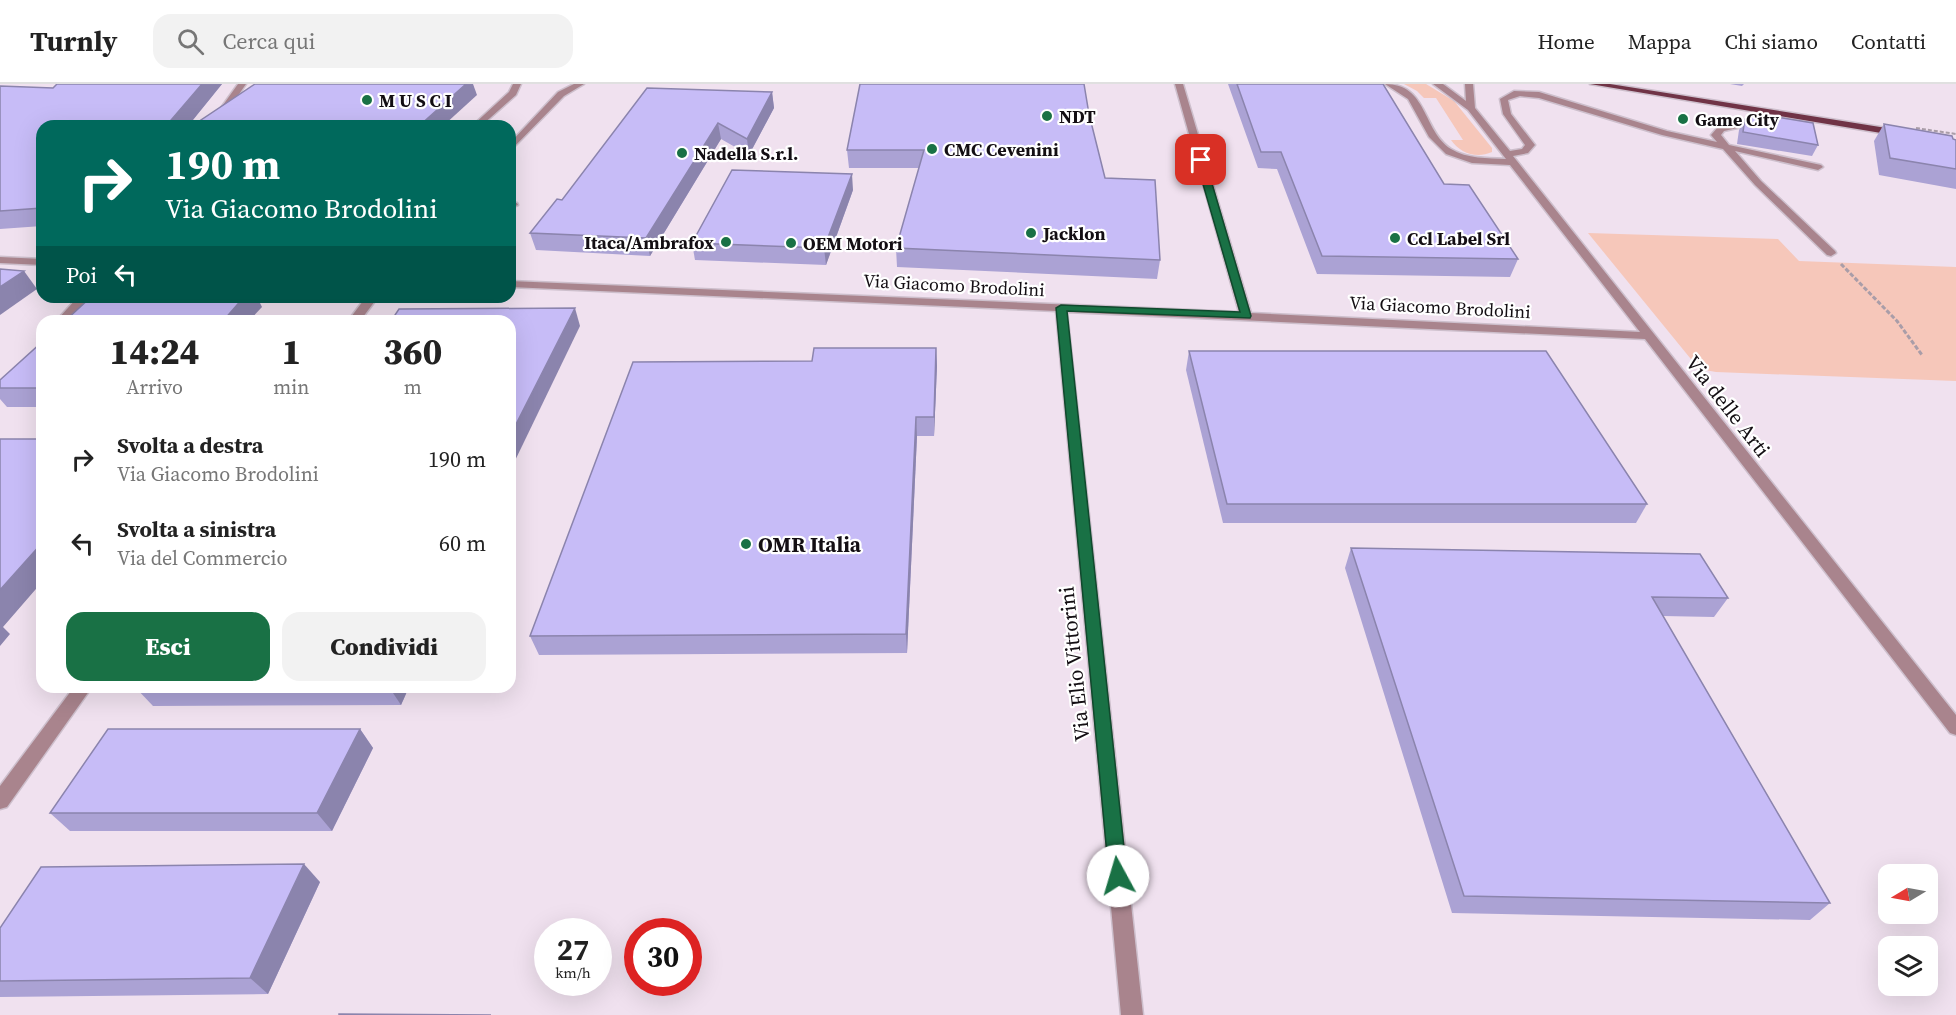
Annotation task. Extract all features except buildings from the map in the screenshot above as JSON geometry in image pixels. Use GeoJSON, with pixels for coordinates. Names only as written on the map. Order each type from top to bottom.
{"type":"FeatureCollection","features":[{"type":"Feature","properties":{"kind":"main road"},"geometry":{"type":"LineString","coordinates":[[1594,84],[1909,134]]}},
{"type":"Feature","properties":{"kind":"street"},"geometry":{"type":"LineString","coordinates":[[216,120],[242,84]]}},
{"type":"Feature","properties":{"kind":"street"},"geometry":{"type":"LineString","coordinates":[[483,120],[513,93],[517,84]]}},
{"type":"Feature","properties":{"kind":"street"},"geometry":{"type":"LineString","coordinates":[[516,142],[561,94],[580,84]]}},
{"type":"Feature","properties":{"kind":"street"},"geometry":{"type":"LineString","coordinates":[[1179,84],[1246,316]]}},
{"type":"Feature","properties":{"kind":"street"},"geometry":{"type":"LineString","coordinates":[[1389,84],[1400,88],[1413,98],[1439,145],[1448,152],[1474,160],[1511,158],[1530,147],[1507,114],[1503,104],[1505,97],[1522,94],[1551,98],[1665,133],[1818,167]]}},
{"type":"Feature","properties":{"kind":"street","name":"Via delle Arti"},"geometry":{"type":"LineString","coordinates":[[1437,84],[1471,108],[1956,728]]}},
{"type":"Feature","properties":{"kind":"street"},"geometry":{"type":"LineString","coordinates":[[1469,84],[1471,108]]}},
{"type":"Feature","properties":{"kind":"street"},"geometry":{"type":"LineString","coordinates":[[1747,123],[1719,130],[1716,135],[1758,183],[1831,253]]}},
{"type":"Feature","properties":{"kind":"street"},"geometry":{"type":"LineString","coordinates":[[0,260],[36,262]]}},
{"type":"Feature","properties":{"kind":"street","name":"Via Giacomo Brodolini"},"geometry":{"type":"LineString","coordinates":[[516,284],[1648,336]]}},
{"type":"Feature","properties":{"kind":"street"},"geometry":{"type":"LineString","coordinates":[[68,315],[78,303]]}},
{"type":"Feature","properties":{"kind":"street","name":"Via Elio Vittorini"},"geometry":{"type":"LineString","coordinates":[[1061,308],[1132,1015]]}},
{"type":"Feature","properties":{"kind":"street"},"geometry":{"type":"LineString","coordinates":[[0,801],[80,693]]}},
{"type":"Feature","properties":{"kind":"path"},"geometry":{"type":"LineString","coordinates":[[1831,253],[1897,321],[1922,355]]}},
{"type":"Feature","properties":{"kind":"shaded area"},"geometry":{"type":"Polygon","coordinates":[[[1404,84],[1426,84],[1454,101],[1492,148],[1492,152],[1474,155],[1455,145],[1451,140],[1463,140],[1436,98],[1424,98],[1404,84]]]}},
{"type":"Feature","properties":{"kind":"shaded area"},"geometry":{"type":"Polygon","coordinates":[[[1588,233],[1778,239],[1799,261],[1956,267],[1956,381],[1716,372],[1699,369],[1588,233]]]}},
{"type":"Feature","properties":{"kind":"place","name":"M U S C I"},"geometry":{"type":"Point","coordinates":[367,100]}},
{"type":"Feature","properties":{"kind":"place","name":"NDT"},"geometry":{"type":"Point","coordinates":[1047,116]}},
{"type":"Feature","properties":{"kind":"place","name":"Game City"},"geometry":{"type":"Point","coordinates":[1683,119]}},
{"type":"Feature","properties":{"kind":"place","name":"CMC Cevenini"},"geometry":{"type":"Point","coordinates":[932,149]}},
{"type":"Feature","properties":{"kind":"place","name":"Nadella S.r.l."},"geometry":{"type":"Point","coordinates":[682,153]}},
{"type":"Feature","properties":{"kind":"place","name":"Jacklon"},"geometry":{"type":"Point","coordinates":[1031,233]}},
{"type":"Feature","properties":{"kind":"place","name":"Ccl Label Srl"},"geometry":{"type":"Point","coordinates":[1395,238]}},
{"type":"Feature","properties":{"kind":"place","name":"Itaca/Ambrafox"},"geometry":{"type":"Point","coordinates":[726,242]}},
{"type":"Feature","properties":{"kind":"place","name":"OEM Motori"},"geometry":{"type":"Point","coordinates":[791,243]}},
{"type":"Feature","properties":{"kind":"place","name":"OMR Italia"},"geometry":{"type":"Point","coordinates":[746,544]}},
{"type":"Feature","properties":{"kind":"route"},"geometry":{"type":"LineString","coordinates":[[1118,876],[1061,308],[1246,316],[1201,160]]}}]}
